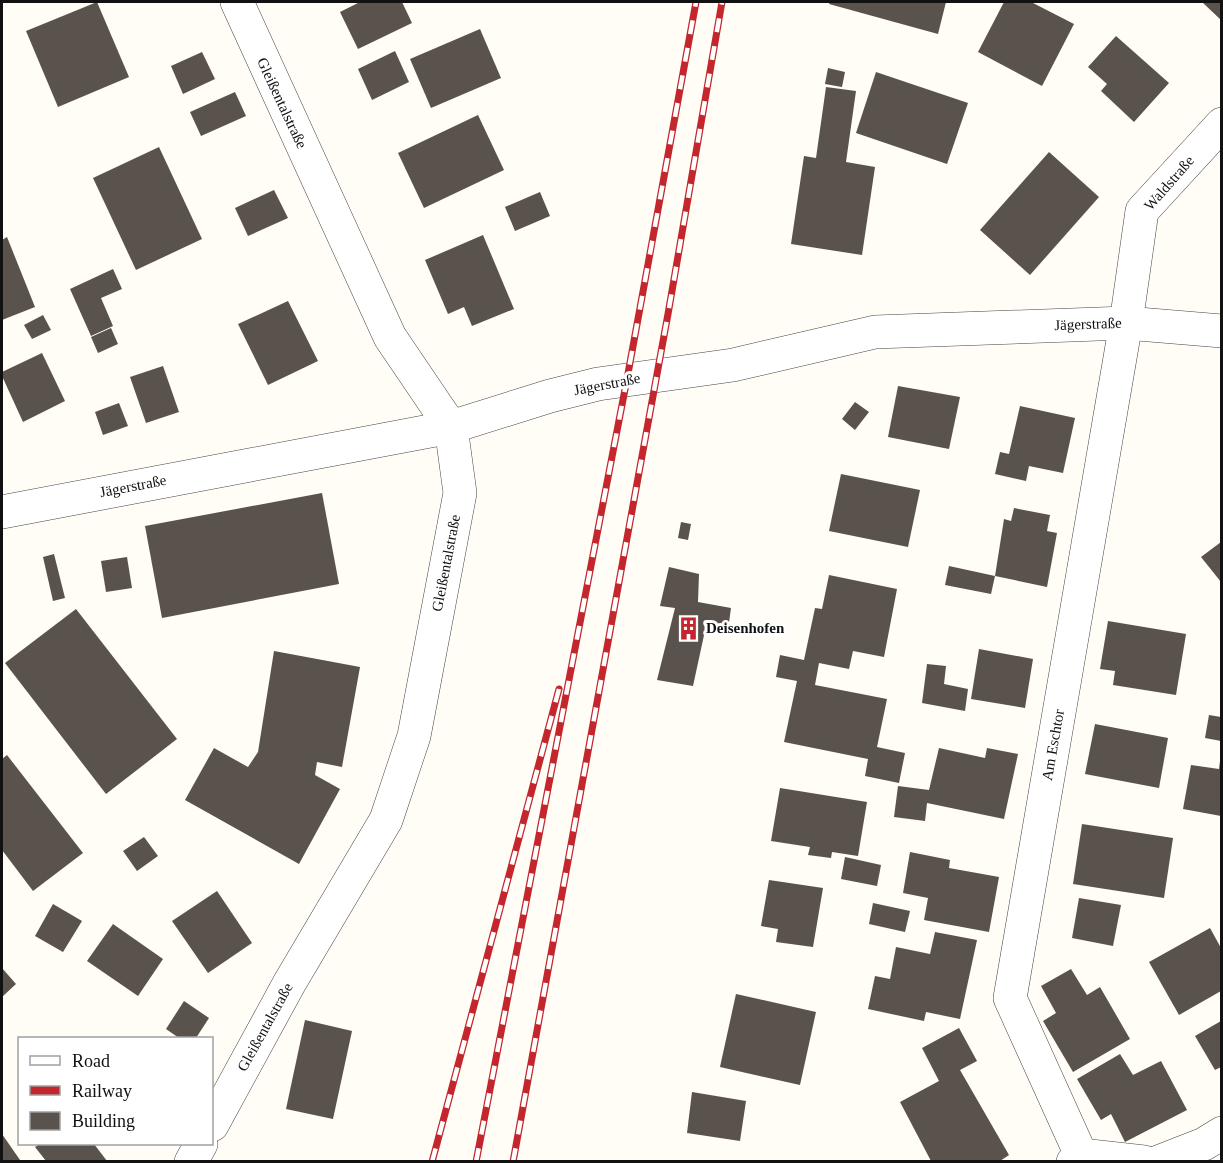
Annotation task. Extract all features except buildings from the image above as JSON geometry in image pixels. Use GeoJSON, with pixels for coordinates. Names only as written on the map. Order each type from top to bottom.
{"type":"FeatureCollection","features":[{"type":"Feature","properties":{"kind":"street","name":"Gleißentalstraße"},"geometry":{"type":"LineString","coordinates":[[213,1123],[290,982],[386,820],[414,736],[460,493],[451,427],[390,337],[237,2]]}},
{"type":"Feature","properties":{"kind":"street","name":"Waldstraße"},"geometry":{"type":"LineString","coordinates":[[1126,323],[1142,212],[1221,124]]}},
{"type":"Feature","properties":{"kind":"street","name":"Jägerstraße"},"geometry":{"type":"LineString","coordinates":[[2,512],[451,427],[550,396],[598,384],[733,365],[875,332],[1126,323],[1221,331]]}},
{"type":"Feature","properties":{"kind":"street","name":"Am Eschtor"},"geometry":{"type":"LineString","coordinates":[[1077,1158],[1010,998],[1126,323]]}},
{"type":"Feature","properties":{"kind":"street"},"geometry":{"type":"LineString","coordinates":[[1158,1161],[1204,1144],[1221,1133]]}},
{"type":"Feature","properties":{"kind":"street"},"geometry":{"type":"LineString","coordinates":[[191,1161],[200,1145]]}},
{"type":"Feature","properties":{"kind":"street"},"geometry":{"type":"LineString","coordinates":[[1077,1158],[1144,1161]]}},
{"type":"Feature","properties":{"kind":"railway"},"geometry":{"type":"LineString","coordinates":[[476,1162],[627,379],[696,2]]}},
{"type":"Feature","properties":{"kind":"railway"},"geometry":{"type":"LineString","coordinates":[[513,1162],[668,314],[722,2]]}},
{"type":"Feature","properties":{"kind":"railway"},"geometry":{"type":"LineString","coordinates":[[432,1162],[559,689]]}},
{"type":"Feature","properties":{"kind":"place","name":"Deisenhofen"},"geometry":{"type":"Point","coordinates":[688,628]}}]}
